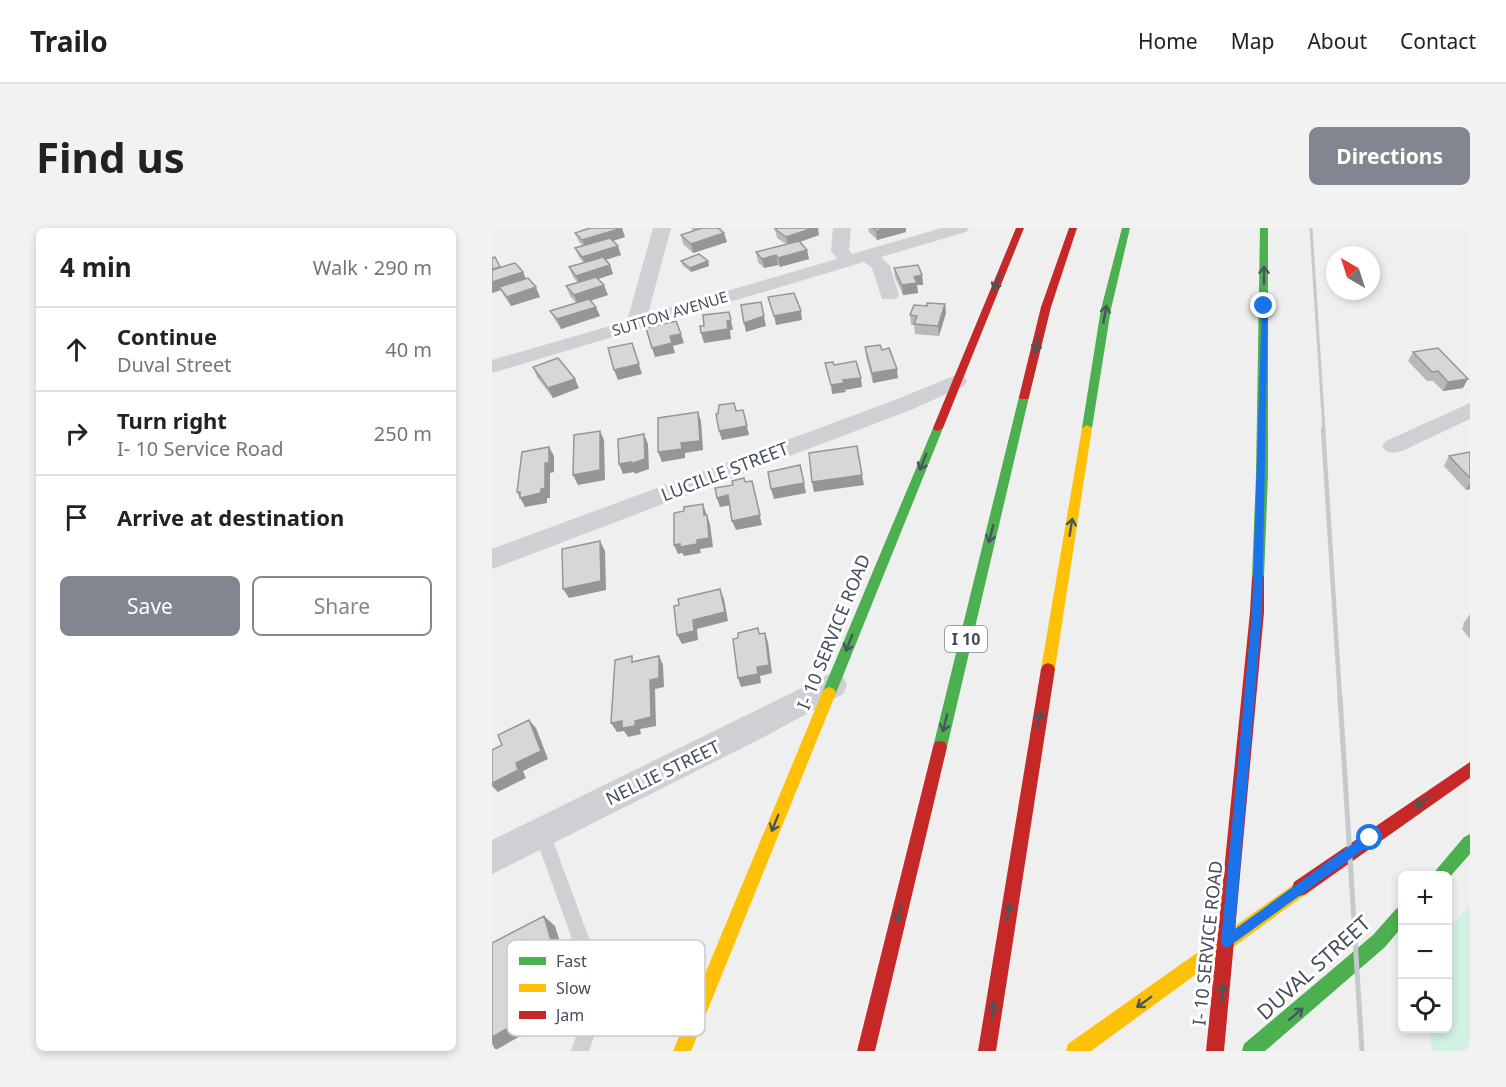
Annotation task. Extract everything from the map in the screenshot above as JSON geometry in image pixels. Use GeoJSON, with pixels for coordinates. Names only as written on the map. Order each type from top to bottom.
{"type":"FeatureCollection","features":[{"type":"Feature","properties":{"kind":"main road","name":"I- 10 SERVICE ROAD"},"geometry":{"type":"LineString","coordinates":[[705,995],[1020,228]]}},
{"type":"Feature","properties":{"kind":"main road","name":"I 10"},"geometry":{"type":"LineString","coordinates":[[866,1051],[1047,307],[1073,228]]}},
{"type":"Feature","properties":{"kind":"main road"},"geometry":{"type":"LineString","coordinates":[[987,1051],[1106,309],[1126,228]]}},
{"type":"Feature","properties":{"kind":"main road","name":"I- 10 SERVICE ROAD"},"geometry":{"type":"LineString","coordinates":[[1215,1051],[1257,612],[1262,475],[1264,228]]}},
{"type":"Feature","properties":{"kind":"main road"},"geometry":{"type":"LineString","coordinates":[[1075,1051],[1370,838],[1470,769]]}},
{"type":"Feature","properties":{"kind":"main road"},"geometry":{"type":"LineString","coordinates":[[1444,871],[1470,842]]}},
{"type":"Feature","properties":{"kind":"main road","name":"DUVAL STREET"},"geometry":{"type":"LineString","coordinates":[[1251,1051],[1379,941],[1398,920]]}},
{"type":"Feature","properties":{"kind":"main road","name":"I- 10 SERVICE ROAD"},"geometry":{"type":"LineString","coordinates":[[682,1051],[688,1036]]}},
{"type":"Feature","properties":{"kind":"street"},"geometry":{"type":"LineString","coordinates":[[636,324],[662,228]]}},
{"type":"Feature","properties":{"kind":"street"},"geometry":{"type":"LineString","coordinates":[[842,228],[840,251],[881,266],[889,295]]}},
{"type":"Feature","properties":{"kind":"street","name":"SUTTON AVENUE"},"geometry":{"type":"LineString","coordinates":[[492,367],[960,228]]}},
{"type":"Feature","properties":{"kind":"street","name":"LUCILLE STREET"},"geometry":{"type":"LineString","coordinates":[[492,559],[903,405],[956,381]]}},
{"type":"Feature","properties":{"kind":"street"},"geometry":{"type":"LineString","coordinates":[[1394,446],[1470,410]]}},
{"type":"Feature","properties":{"kind":"street","name":"NELLIE STREET"},"geometry":{"type":"LineString","coordinates":[[492,858],[749,730],[832,685]]}},
{"type":"Feature","properties":{"kind":"lane"},"geometry":{"type":"LineString","coordinates":[[542,832],[581,940]]}},
{"type":"Feature","properties":{"kind":"lane"},"geometry":{"type":"LineString","coordinates":[[580,1051],[585,1036]]}},
{"type":"Feature","properties":{"kind":"green space"},"geometry":{"type":"Polygon","coordinates":[[[1470,905],[1470,1051],[1432,1051],[1430,1033],[1452,1033],[1452,925],[1470,905]]]}},
{"type":"Feature","properties":{"kind":"building"},"geometry":{"type":"Polygon","coordinates":[[[590,228],[622,228],[582,240],[575,233],[590,228]]]}},
{"type":"Feature","properties":{"kind":"building"},"geometry":{"type":"Polygon","coordinates":[[[702,228],[718,228],[724,233],[691,244],[681,235],[702,228]]]}},
{"type":"Feature","properties":{"kind":"building"},"geometry":{"type":"Polygon","coordinates":[[[813,228],[786,237],[775,229],[813,228]]]}},
{"type":"Feature","properties":{"kind":"building"},"geometry":{"type":"Polygon","coordinates":[[[610,238],[618,246],[582,257],[575,248],[610,238]]]}},
{"type":"Feature","properties":{"kind":"building"},"geometry":{"type":"Polygon","coordinates":[[[799,241],[807,250],[778,258],[776,255],[762,259],[756,252],[799,241]]]}},
{"type":"Feature","properties":{"kind":"building"},"geometry":{"type":"Polygon","coordinates":[[[699,254],[708,261],[690,268],[681,261],[699,254]]]}},
{"type":"Feature","properties":{"kind":"building"},"geometry":{"type":"Polygon","coordinates":[[[495,257],[500,267],[492,269],[492,258],[495,257]]]}},
{"type":"Feature","properties":{"kind":"building"},"geometry":{"type":"Polygon","coordinates":[[[603,257],[610,265],[576,276],[569,267],[603,257]]]}},
{"type":"Feature","properties":{"kind":"building"},"geometry":{"type":"Polygon","coordinates":[[[515,263],[523,272],[492,282],[492,270],[515,263]]]}},
{"type":"Feature","properties":{"kind":"building"},"geometry":{"type":"Polygon","coordinates":[[[918,265],[922,275],[914,277],[917,283],[902,285],[894,268],[918,265]]]}},
{"type":"Feature","properties":{"kind":"building"},"geometry":{"type":"Polygon","coordinates":[[[596,277],[604,285],[574,295],[566,286],[596,277]]]}},
{"type":"Feature","properties":{"kind":"building"},"geometry":{"type":"Polygon","coordinates":[[[528,278],[536,287],[507,297],[499,287],[528,278]]]}},
{"type":"Feature","properties":{"kind":"building"},"geometry":{"type":"Polygon","coordinates":[[[794,293],[801,311],[774,316],[768,297],[794,293]]]}},
{"type":"Feature","properties":{"kind":"building"},"geometry":{"type":"Polygon","coordinates":[[[589,299],[596,307],[557,319],[550,311],[589,299]]]}},
{"type":"Feature","properties":{"kind":"building"},"geometry":{"type":"Polygon","coordinates":[[[761,302],[764,316],[744,323],[741,305],[761,302]]]}},
{"type":"Feature","properties":{"kind":"building"},"geometry":{"type":"Polygon","coordinates":[[[927,303],[945,304],[938,326],[914,324],[917,316],[910,315],[914,305],[927,306],[927,303]]]}},
{"type":"Feature","properties":{"kind":"building"},"geometry":{"type":"Polygon","coordinates":[[[729,312],[731,320],[727,321],[728,329],[701,333],[700,326],[704,326],[703,315],[729,312]]]}},
{"type":"Feature","properties":{"kind":"building"},"geometry":{"type":"Polygon","coordinates":[[[676,321],[681,334],[670,336],[672,343],[652,348],[646,328],[676,321]]]}},
{"type":"Feature","properties":{"kind":"building"},"geometry":{"type":"Polygon","coordinates":[[[632,343],[639,364],[614,370],[608,348],[632,343]]]}},
{"type":"Feature","properties":{"kind":"building"},"geometry":{"type":"Polygon","coordinates":[[[880,345],[882,350],[889,348],[897,369],[872,373],[865,347],[880,345]]]}},
{"type":"Feature","properties":{"kind":"building"},"geometry":{"type":"Polygon","coordinates":[[[1438,348],[1468,379],[1448,382],[1438,371],[1432,372],[1413,352],[1438,348]]]}},
{"type":"Feature","properties":{"kind":"building"},"geometry":{"type":"Polygon","coordinates":[[[558,358],[575,379],[548,388],[533,367],[558,358]]]}},
{"type":"Feature","properties":{"kind":"building"},"geometry":{"type":"Polygon","coordinates":[[[856,361],[861,378],[843,380],[844,383],[831,385],[825,363],[833,362],[834,365],[856,361]]]}},
{"type":"Feature","properties":{"kind":"building"},"geometry":{"type":"Polygon","coordinates":[[[734,403],[736,411],[743,410],[747,426],[719,431],[716,414],[718,414],[719,405],[734,403]]]}},
{"type":"Feature","properties":{"kind":"building"},"geometry":{"type":"Polygon","coordinates":[[[698,412],[700,441],[681,443],[682,449],[658,452],[658,418],[698,412]]]}},
{"type":"Feature","properties":{"kind":"building"},"geometry":{"type":"Polygon","coordinates":[[[600,431],[600,470],[573,475],[574,435],[600,431]]]}},
{"type":"Feature","properties":{"kind":"building"},"geometry":{"type":"Polygon","coordinates":[[[644,434],[645,459],[630,464],[631,462],[619,464],[618,439],[644,434]]]}},
{"type":"Feature","properties":{"kind":"building"},"geometry":{"type":"Polygon","coordinates":[[[857,446],[862,475],[812,482],[809,453],[857,446]]]}},
{"type":"Feature","properties":{"kind":"building"},"geometry":{"type":"Polygon","coordinates":[[[549,447],[549,463],[545,463],[545,488],[541,489],[541,493],[520,498],[520,492],[517,492],[522,452],[549,447]]]}},
{"type":"Feature","properties":{"kind":"building"},"geometry":{"type":"Polygon","coordinates":[[[1470,452],[1470,478],[1449,456],[1470,452]]]}},
{"type":"Feature","properties":{"kind":"building"},"geometry":{"type":"Polygon","coordinates":[[[800,465],[804,483],[771,489],[768,472],[800,465]]]}},
{"type":"Feature","properties":{"kind":"building"},"geometry":{"type":"Polygon","coordinates":[[[744,478],[745,482],[752,481],[760,515],[732,521],[728,495],[717,498],[715,488],[733,485],[732,481],[744,478]]]}},
{"type":"Feature","properties":{"kind":"building"},"geometry":{"type":"Polygon","coordinates":[[[703,504],[704,515],[707,515],[709,538],[697,540],[697,544],[680,547],[680,544],[674,545],[674,513],[684,511],[684,507],[703,504]]]}},
{"type":"Feature","properties":{"kind":"building"},"geometry":{"type":"Polygon","coordinates":[[[600,541],[601,581],[563,589],[562,549],[600,541]]]}},
{"type":"Feature","properties":{"kind":"building"},"geometry":{"type":"Polygon","coordinates":[[[720,589],[725,612],[693,620],[694,631],[677,635],[674,606],[679,605],[678,599],[720,589]]]}},
{"type":"Feature","properties":{"kind":"building"},"geometry":{"type":"Polygon","coordinates":[[[758,628],[759,634],[765,633],[769,665],[757,667],[758,674],[738,678],[733,639],[738,638],[738,633],[758,628]]]}},
{"type":"Feature","properties":{"kind":"building"},"geometry":{"type":"Polygon","coordinates":[[[632,656],[632,662],[659,656],[659,678],[650,680],[651,717],[635,721],[635,726],[622,728],[622,721],[611,723],[615,660],[632,656]]]}},
{"type":"Feature","properties":{"kind":"building"},"geometry":{"type":"Polygon","coordinates":[[[529,720],[541,751],[516,763],[518,770],[492,783],[492,750],[502,745],[498,735],[529,720]]]}},
{"type":"Feature","properties":{"kind":"building"},"geometry":{"type":"Polygon","coordinates":[[[544,916],[551,940],[507,940],[507,1029],[492,1037],[492,943],[544,916]]]}},
{"type":"Feature","properties":{"kind":"railway"},"geometry":{"type":"LineString","coordinates":[[1311,228],[1324,431]]}},
{"type":"Feature","properties":{"kind":"railway"},"geometry":{"type":"LineString","coordinates":[[1323,429],[1340,698]]}},
{"type":"Feature","properties":{"kind":"railway"},"geometry":{"type":"LineString","coordinates":[[1340,697],[1362,1051]]}},
{"type":"Feature","properties":{"kind":"traffic: fast"},"geometry":{"type":"LineString","coordinates":[[1087,428],[1106,309],[1126,228]]}},
{"type":"Feature","properties":{"kind":"traffic: fast"},"geometry":{"type":"LineString","coordinates":[[1258,577],[1262,475],[1264,228]]}},
{"type":"Feature","properties":{"kind":"traffic: fast"},"geometry":{"type":"LineString","coordinates":[[940,747],[1024,397]]}},
{"type":"Feature","properties":{"kind":"traffic: fast"},"geometry":{"type":"LineString","coordinates":[[829,693],[938,428]]}},
{"type":"Feature","properties":{"kind":"traffic: fast"},"geometry":{"type":"LineString","coordinates":[[1444,871],[1470,842]]}},
{"type":"Feature","properties":{"kind":"traffic: fast"},"geometry":{"type":"LineString","coordinates":[[1251,1051],[1379,941],[1398,920]]}},
{"type":"Feature","properties":{"kind":"traffic: slow"},"geometry":{"type":"LineString","coordinates":[[1048,669],[1087,428]]}},
{"type":"Feature","properties":{"kind":"traffic: slow"},"geometry":{"type":"LineString","coordinates":[[705,995],[829,693]]}},
{"type":"Feature","properties":{"kind":"traffic: slow"},"geometry":{"type":"LineString","coordinates":[[1075,1051],[1300,888]]}},
{"type":"Feature","properties":{"kind":"traffic: slow"},"geometry":{"type":"LineString","coordinates":[[682,1051],[688,1036]]}},
{"type":"Feature","properties":{"kind":"traffic: jam"},"geometry":{"type":"LineString","coordinates":[[938,428],[1020,228]]}},
{"type":"Feature","properties":{"kind":"traffic: jam"},"geometry":{"type":"LineString","coordinates":[[1024,397],[1046,307],[1073,228]]}},
{"type":"Feature","properties":{"kind":"traffic: jam"},"geometry":{"type":"LineString","coordinates":[[1215,1051],[1257,612],[1258,577]]}},
{"type":"Feature","properties":{"kind":"traffic: jam"},"geometry":{"type":"LineString","coordinates":[[987,1051],[1048,669]]}},
{"type":"Feature","properties":{"kind":"traffic: jam"},"geometry":{"type":"LineString","coordinates":[[866,1051],[940,747]]}},
{"type":"Feature","properties":{"kind":"traffic: jam"},"geometry":{"type":"LineString","coordinates":[[1300,888],[1470,769]]}},
{"type":"Feature","properties":{"kind":"route"},"geometry":{"type":"LineString","coordinates":[[1264,306],[1262,475],[1257,612],[1227,942],[1370,838]]}}]}
